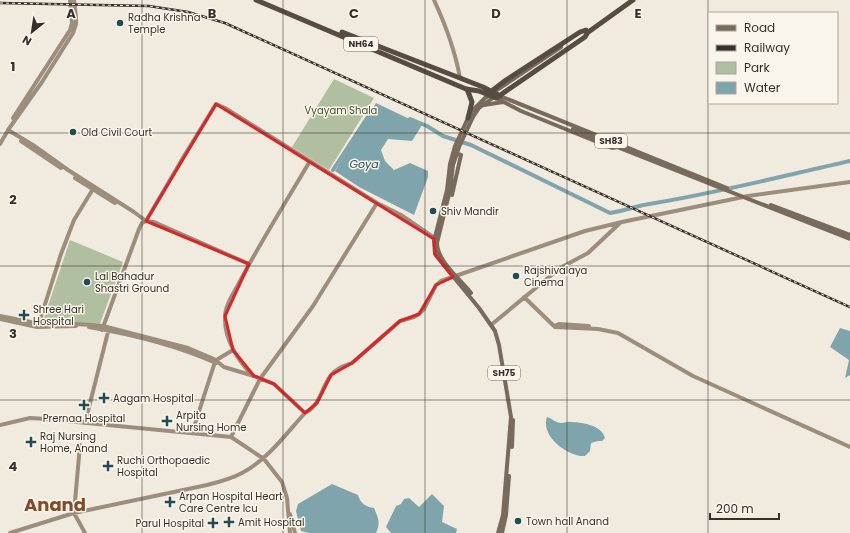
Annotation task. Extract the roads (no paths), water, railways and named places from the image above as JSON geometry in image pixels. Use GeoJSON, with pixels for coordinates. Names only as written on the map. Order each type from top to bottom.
{"type":"FeatureCollection","features":[{"type":"Feature","properties":{"kind":"highway","name":"NH64"},"geometry":{"type":"LineString","coordinates":[[256,0],[466,89],[489,93]]}},
{"type":"Feature","properties":{"kind":"highway","name":"NH64"},"geometry":{"type":"LineString","coordinates":[[264,0],[460,78],[498,97]]}},
{"type":"Feature","properties":{"kind":"highway"},"geometry":{"type":"LineString","coordinates":[[498,97],[585,37],[585,33],[628,0]]}},
{"type":"Feature","properties":{"kind":"highway"},"geometry":{"type":"LineString","coordinates":[[489,93],[580,32],[585,33],[633,0]]}},
{"type":"Feature","properties":{"kind":"highway"},"geometry":{"type":"LineString","coordinates":[[359,43],[364,42],[372,45],[458,82],[466,88],[472,100],[468,118]]}},
{"type":"Feature","properties":{"kind":"main road","name":"SH75"},"geometry":{"type":"LineString","coordinates":[[452,165],[468,126],[473,117],[487,101],[585,33]]}},
{"type":"Feature","properties":{"kind":"main road","name":"SH75"},"geometry":{"type":"LineString","coordinates":[[502,533],[507,502],[513,417],[502,347],[499,335],[492,324],[442,259],[437,247],[437,239],[450,190],[455,146],[472,111],[483,100],[507,86]]}},
{"type":"Feature","properties":{"kind":"main road","name":"SH83"},"geometry":{"type":"LineString","coordinates":[[498,97],[521,111],[612,148],[617,147],[721,187]]}},
{"type":"Feature","properties":{"kind":"main road","name":"SH83"},"geometry":{"type":"LineString","coordinates":[[498,97],[730,191],[850,235]]}},
{"type":"Feature","properties":{"kind":"main road"},"geometry":{"type":"LineString","coordinates":[[482,106],[501,102],[508,103],[617,147]]}},
{"type":"Feature","properties":{"kind":"main road"},"geometry":{"type":"LineString","coordinates":[[451,152],[461,155],[442,233],[437,239],[434,232],[446,190],[451,152]]}},
{"type":"Feature","properties":{"kind":"main road","name":"SH83"},"geometry":{"type":"LineString","coordinates":[[746,197],[850,239]]}},
{"type":"Feature","properties":{"kind":"main road","name":"SH75"},"geometry":{"type":"LineString","coordinates":[[492,324],[499,345],[511,417],[503,514],[498,533]]}},
{"type":"Feature","properties":{"kind":"street"},"geometry":{"type":"LineString","coordinates":[[0,144],[22,103],[70,30],[72,23],[70,0]]}},
{"type":"Feature","properties":{"kind":"street"},"geometry":{"type":"LineString","coordinates":[[0,139],[42,82],[73,33],[76,24],[74,0]]}},
{"type":"Feature","properties":{"kind":"street"},"geometry":{"type":"LineString","coordinates":[[434,0],[447,29],[456,56],[460,78]]}},
{"type":"Feature","properties":{"kind":"street"},"geometry":{"type":"LineString","coordinates":[[103,328],[142,223],[146,221],[216,104],[225,108],[437,239]]}},
{"type":"Feature","properties":{"kind":"street"},"geometry":{"type":"LineString","coordinates":[[7,130],[33,145],[93,188],[134,212],[146,221],[154,222],[249,264]]}},
{"type":"Feature","properties":{"kind":"street"},"geometry":{"type":"LineString","coordinates":[[254,376],[245,368],[233,350],[228,336],[225,316],[227,306],[249,264],[310,161]]}},
{"type":"Feature","properties":{"kind":"street"},"geometry":{"type":"LineString","coordinates":[[10,533],[74,513],[166,494],[228,479],[241,474],[264,458],[305,413],[311,410],[331,375],[344,365],[352,363],[400,321],[419,314],[424,309],[436,285],[440,281],[585,231],[622,222],[746,197],[850,182]]}},
{"type":"Feature","properties":{"kind":"street"},"geometry":{"type":"LineString","coordinates":[[39,323],[61,254],[74,220],[93,188]]}},
{"type":"Feature","properties":{"kind":"street"},"geometry":{"type":"LineString","coordinates":[[231,438],[260,379],[313,306],[377,203]]}},
{"type":"Feature","properties":{"kind":"street"},"geometry":{"type":"LineString","coordinates":[[492,324],[560,268],[588,253],[622,222]]}},
{"type":"Feature","properties":{"kind":"street"},"geometry":{"type":"LineString","coordinates":[[524,297],[554,326],[558,328],[598,329],[618,333],[693,376],[850,445]]}},
{"type":"Feature","properties":{"kind":"street"},"geometry":{"type":"LineString","coordinates":[[0,316],[39,323],[64,323],[109,329],[188,348],[209,356],[224,367],[274,384],[305,413]]}},
{"type":"Feature","properties":{"kind":"street"},"geometry":{"type":"LineString","coordinates":[[0,319],[37,327],[74,326],[103,328]]}},
{"type":"Feature","properties":{"kind":"street"},"geometry":{"type":"LineString","coordinates":[[85,423],[109,329]]}},
{"type":"Feature","properties":{"kind":"street"},"geometry":{"type":"LineString","coordinates":[[192,433],[211,372],[216,362],[233,350]]}},
{"type":"Feature","properties":{"kind":"street"},"geometry":{"type":"LineString","coordinates":[[0,425],[30,418],[46,418],[231,438],[264,458],[282,482],[295,533]]}},
{"type":"Feature","properties":{"kind":"street"},"geometry":{"type":"LineString","coordinates":[[80,445],[74,513],[85,533]]}},
{"type":"Feature","properties":{"kind":"street"},"geometry":{"type":"LineString","coordinates":[[288,506],[290,533]]}},
{"type":"Feature","properties":{"kind":"water","name":"Goya"},"geometry":{"type":"Polygon","coordinates":[[[376,103],[422,125],[412,141],[388,139],[381,150],[385,161],[394,170],[410,163],[428,171],[428,177],[414,215],[359,187],[335,171],[376,103]]]}},
{"type":"Feature","properties":{"kind":"water"},"geometry":{"type":"Polygon","coordinates":[[[840,328],[850,331],[850,375],[845,378],[849,360],[830,347],[840,328]]]}},
{"type":"Feature","properties":{"kind":"water"},"geometry":{"type":"Polygon","coordinates":[[[547,417],[559,423],[575,422],[596,427],[605,438],[602,441],[591,443],[590,451],[585,456],[571,453],[551,438],[546,424],[547,417]]]}},
{"type":"Feature","properties":{"kind":"water"},"geometry":{"type":"Polygon","coordinates":[[[332,484],[358,495],[364,504],[368,507],[374,508],[379,523],[376,533],[309,533],[301,531],[296,511],[298,504],[332,484]]]}},
{"type":"Feature","properties":{"kind":"water"},"geometry":{"type":"Polygon","coordinates":[[[432,494],[444,506],[442,522],[457,529],[456,533],[391,533],[386,527],[396,506],[401,504],[404,499],[409,498],[419,507],[432,494]]]}},
{"type":"Feature","properties":{"kind":"waterway"},"geometry":{"type":"LineString","coordinates":[[333,170],[369,115]]}},
{"type":"Feature","properties":{"kind":"waterway"},"geometry":{"type":"LineString","coordinates":[[410,119],[427,126],[443,136],[471,145],[610,213],[725,190],[850,161]]}},
{"type":"Feature","properties":{"kind":"railway"},"geometry":{"type":"LineString","coordinates":[[0,3],[149,6],[188,12],[225,23],[850,307]]}},
{"type":"Feature","properties":{"kind":"place","name":"Radha Krishna Temple"},"geometry":{"type":"Point","coordinates":[120,23]}},
{"type":"Feature","properties":{"kind":"place","name":"Old Civil Court"},"geometry":{"type":"Point","coordinates":[73,132]}},
{"type":"Feature","properties":{"kind":"place","name":"Shiv Mandir"},"geometry":{"type":"Point","coordinates":[433,211]}},
{"type":"Feature","properties":{"kind":"place","name":"Rajshivalaya Cinema"},"geometry":{"type":"Point","coordinates":[516,276]}},
{"type":"Feature","properties":{"kind":"place","name":"Lal Bahadur Shastri Ground"},"geometry":{"type":"Point","coordinates":[87,282]}},
{"type":"Feature","properties":{"kind":"place","name":"Shree Hari Hospital"},"geometry":{"type":"Point","coordinates":[24,315]}},
{"type":"Feature","properties":{"kind":"place","name":"Aagam Hospital"},"geometry":{"type":"Point","coordinates":[104,398]}},
{"type":"Feature","properties":{"kind":"place","name":"Prernaa Hospital"},"geometry":{"type":"Point","coordinates":[84,405]}},
{"type":"Feature","properties":{"kind":"place","name":"Arpita Nursing Home"},"geometry":{"type":"Point","coordinates":[167,421]}},
{"type":"Feature","properties":{"kind":"place","name":"Raj Nursing Home, Anand"},"geometry":{"type":"Point","coordinates":[31,442]}},
{"type":"Feature","properties":{"kind":"place","name":"Ruchi Orthopaedic Hospital"},"geometry":{"type":"Point","coordinates":[108,466]}},
{"type":"Feature","properties":{"kind":"place","name":"Arpan Hospital Heart Care Centre Icu"},"geometry":{"type":"Point","coordinates":[170,502]}},
{"type":"Feature","properties":{"kind":"place","name":"Town hall Anand"},"geometry":{"type":"Point","coordinates":[518,521]}},
{"type":"Feature","properties":{"kind":"place","name":"Amit Hospital"},"geometry":{"type":"Point","coordinates":[229,522]}},
{"type":"Feature","properties":{"kind":"place","name":"Parul Hospital"},"geometry":{"type":"Point","coordinates":[213,523]}},
{"type":"Feature","properties":{"kind":"district","name":"Anand"},"geometry":{"type":"Point","coordinates":[55,505]}},
{"type":"Feature","properties":{"kind":"park label","name":"Vyayam Shala"},"geometry":{"type":"Point","coordinates":[341,110]}}]}
